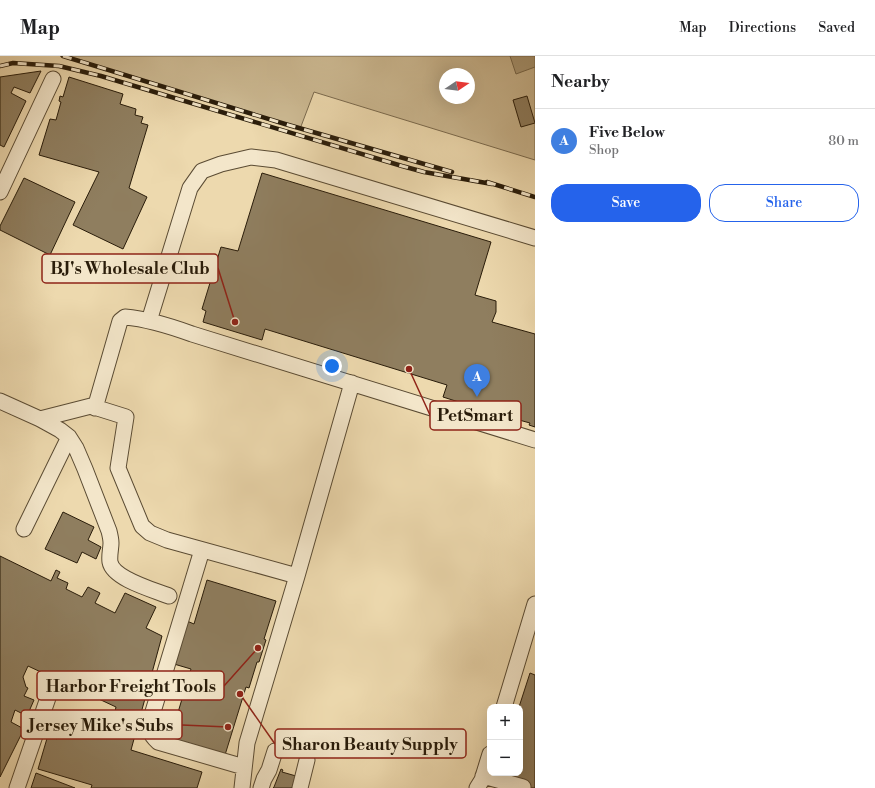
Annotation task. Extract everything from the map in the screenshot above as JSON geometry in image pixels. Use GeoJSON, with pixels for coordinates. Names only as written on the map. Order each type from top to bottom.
{"type":"FeatureCollection","features":[{"type":"Feature","properties":{"kind":"street"},"geometry":{"type":"LineString","coordinates":[[0,192],[53,79]]}},
{"type":"Feature","properties":{"kind":"street"},"geometry":{"type":"LineString","coordinates":[[148,321],[190,188],[202,171],[221,164],[251,157],[276,160],[535,238]]}},
{"type":"Feature","properties":{"kind":"street"},"geometry":{"type":"LineString","coordinates":[[95,408],[120,321],[125,317],[161,323],[535,440]]}},
{"type":"Feature","properties":{"kind":"street"},"geometry":{"type":"LineString","coordinates":[[242,788],[248,743],[352,383]]}},
{"type":"Feature","properties":{"kind":"street"},"geometry":{"type":"LineString","coordinates":[[0,401],[40,419],[60,430],[69,437],[76,448],[85,469],[109,531],[111,542],[110,563],[114,570],[125,579],[169,596]]}},
{"type":"Feature","properties":{"kind":"street"},"geometry":{"type":"LineString","coordinates":[[40,419],[91,406],[126,417],[118,468],[142,526],[150,533],[167,540],[297,576]]}},
{"type":"Feature","properties":{"kind":"street"},"geometry":{"type":"LineString","coordinates":[[24,529],[69,437]]}},
{"type":"Feature","properties":{"kind":"street"},"geometry":{"type":"LineString","coordinates":[[202,550],[152,714],[150,729],[151,736],[158,742],[244,768]]}},
{"type":"Feature","properties":{"kind":"street"},"geometry":{"type":"LineString","coordinates":[[505,704],[535,604]]}},
{"type":"Feature","properties":{"kind":"street"},"geometry":{"type":"LineString","coordinates":[[17,788],[50,692]]}},
{"type":"Feature","properties":{"kind":"street"},"geometry":{"type":"LineString","coordinates":[[261,788],[275,751]]}},
{"type":"Feature","properties":{"kind":"street"},"geometry":{"type":"LineString","coordinates":[[300,788],[307,760]]}},
{"type":"Feature","properties":{"kind":"street"},"geometry":{"type":"LineString","coordinates":[[487,762],[480,782],[523,787]]}},
{"type":"Feature","properties":{"kind":"shaded area"},"geometry":{"type":"Polygon","coordinates":[[[60,56],[535,56],[535,160],[314,92],[300,129],[60,56]]]}},
{"type":"Feature","properties":{"kind":"shaded area"},"geometry":{"type":"Polygon","coordinates":[[[510,56],[535,56],[535,67],[516,74],[510,56]]]}},
{"type":"Feature","properties":{"kind":"building"},"geometry":{"type":"Polygon","coordinates":[[[41,71],[30,93],[14,87],[11,93],[26,101],[4,147],[0,145],[0,77],[41,71]]]}},
{"type":"Feature","properties":{"kind":"building"},"geometry":{"type":"Polygon","coordinates":[[[69,77],[123,94],[120,104],[136,109],[135,115],[143,117],[141,123],[148,125],[129,188],[147,197],[123,249],[73,225],[99,172],[39,155],[50,119],[56,120],[61,102],[59,101],[60,96],[63,97],[69,77]]]}},
{"type":"Feature","properties":{"kind":"building"},"geometry":{"type":"Polygon","coordinates":[[[527,96],[535,123],[521,127],[513,100],[527,96]]]}},
{"type":"Feature","properties":{"kind":"building"},"geometry":{"type":"Polygon","coordinates":[[[262,173],[491,242],[475,295],[496,301],[496,312],[492,322],[535,334],[535,427],[529,425],[530,423],[490,412],[490,414],[464,406],[465,404],[443,397],[447,385],[265,329],[262,340],[203,322],[206,311],[202,309],[221,247],[238,251],[262,173]]]}},
{"type":"Feature","properties":{"kind":"building"},"geometry":{"type":"Polygon","coordinates":[[[24,178],[75,202],[50,255],[0,230],[0,226],[24,178]]]}},
{"type":"Feature","properties":{"kind":"building"},"geometry":{"type":"Polygon","coordinates":[[[63,512],[94,527],[88,540],[101,547],[96,559],[82,552],[77,563],[45,549],[63,512]]]}},
{"type":"Feature","properties":{"kind":"building"},"geometry":{"type":"Polygon","coordinates":[[[0,556],[51,581],[56,570],[60,572],[57,578],[68,583],[66,589],[82,597],[88,587],[100,593],[95,603],[115,613],[125,593],[156,607],[146,628],[162,636],[131,750],[202,772],[197,788],[91,788],[92,785],[38,769],[48,735],[57,739],[64,714],[111,729],[116,707],[28,666],[23,677],[26,687],[28,688],[24,696],[34,700],[27,716],[15,710],[11,722],[24,729],[0,777],[0,556]]]}},
{"type":"Feature","properties":{"kind":"building"},"geometry":{"type":"Polygon","coordinates":[[[207,580],[276,601],[264,639],[266,640],[259,662],[257,662],[249,688],[246,687],[225,755],[170,739],[191,669],[174,664],[187,621],[194,624],[207,580]]]}},
{"type":"Feature","properties":{"kind":"building"},"geometry":{"type":"Polygon","coordinates":[[[530,673],[535,675],[535,788],[522,788],[511,777],[523,776],[523,704],[520,704],[530,673]]]}},
{"type":"Feature","properties":{"kind":"building"},"geometry":{"type":"Polygon","coordinates":[[[281,769],[283,770],[282,772],[296,776],[292,788],[273,788],[281,769]]]}},
{"type":"Feature","properties":{"kind":"building"},"geometry":{"type":"Polygon","coordinates":[[[36,773],[75,788],[31,788],[36,773]]]}},
{"type":"Feature","properties":{"kind":"railway"},"geometry":{"type":"LineString","coordinates":[[63,56],[285,124],[452,172]]}},
{"type":"Feature","properties":{"kind":"railway"},"geometry":{"type":"LineString","coordinates":[[0,66],[13,63],[59,66],[101,76],[402,166],[424,172],[492,184]]}},
{"type":"Feature","properties":{"kind":"railway"},"geometry":{"type":"LineString","coordinates":[[487,182],[535,197]]}},
{"type":"Feature","properties":{"kind":"place","name":"BJ's Wholesale Club"},"geometry":{"type":"Point","coordinates":[235,322]}},
{"type":"Feature","properties":{"kind":"place","name":"PetSmart"},"geometry":{"type":"Point","coordinates":[409,369]}},
{"type":"Feature","properties":{"kind":"place","name":"Five Below"},"geometry":{"type":"Point","coordinates":[477,397]}},
{"type":"Feature","properties":{"kind":"place","name":"Harbor Freight Tools"},"geometry":{"type":"Point","coordinates":[258,648]}},
{"type":"Feature","properties":{"kind":"place","name":"Sharon Beauty Supply"},"geometry":{"type":"Point","coordinates":[240,694]}},
{"type":"Feature","properties":{"kind":"place","name":"Jersey Mike's Subs"},"geometry":{"type":"Point","coordinates":[228,727]}}]}
